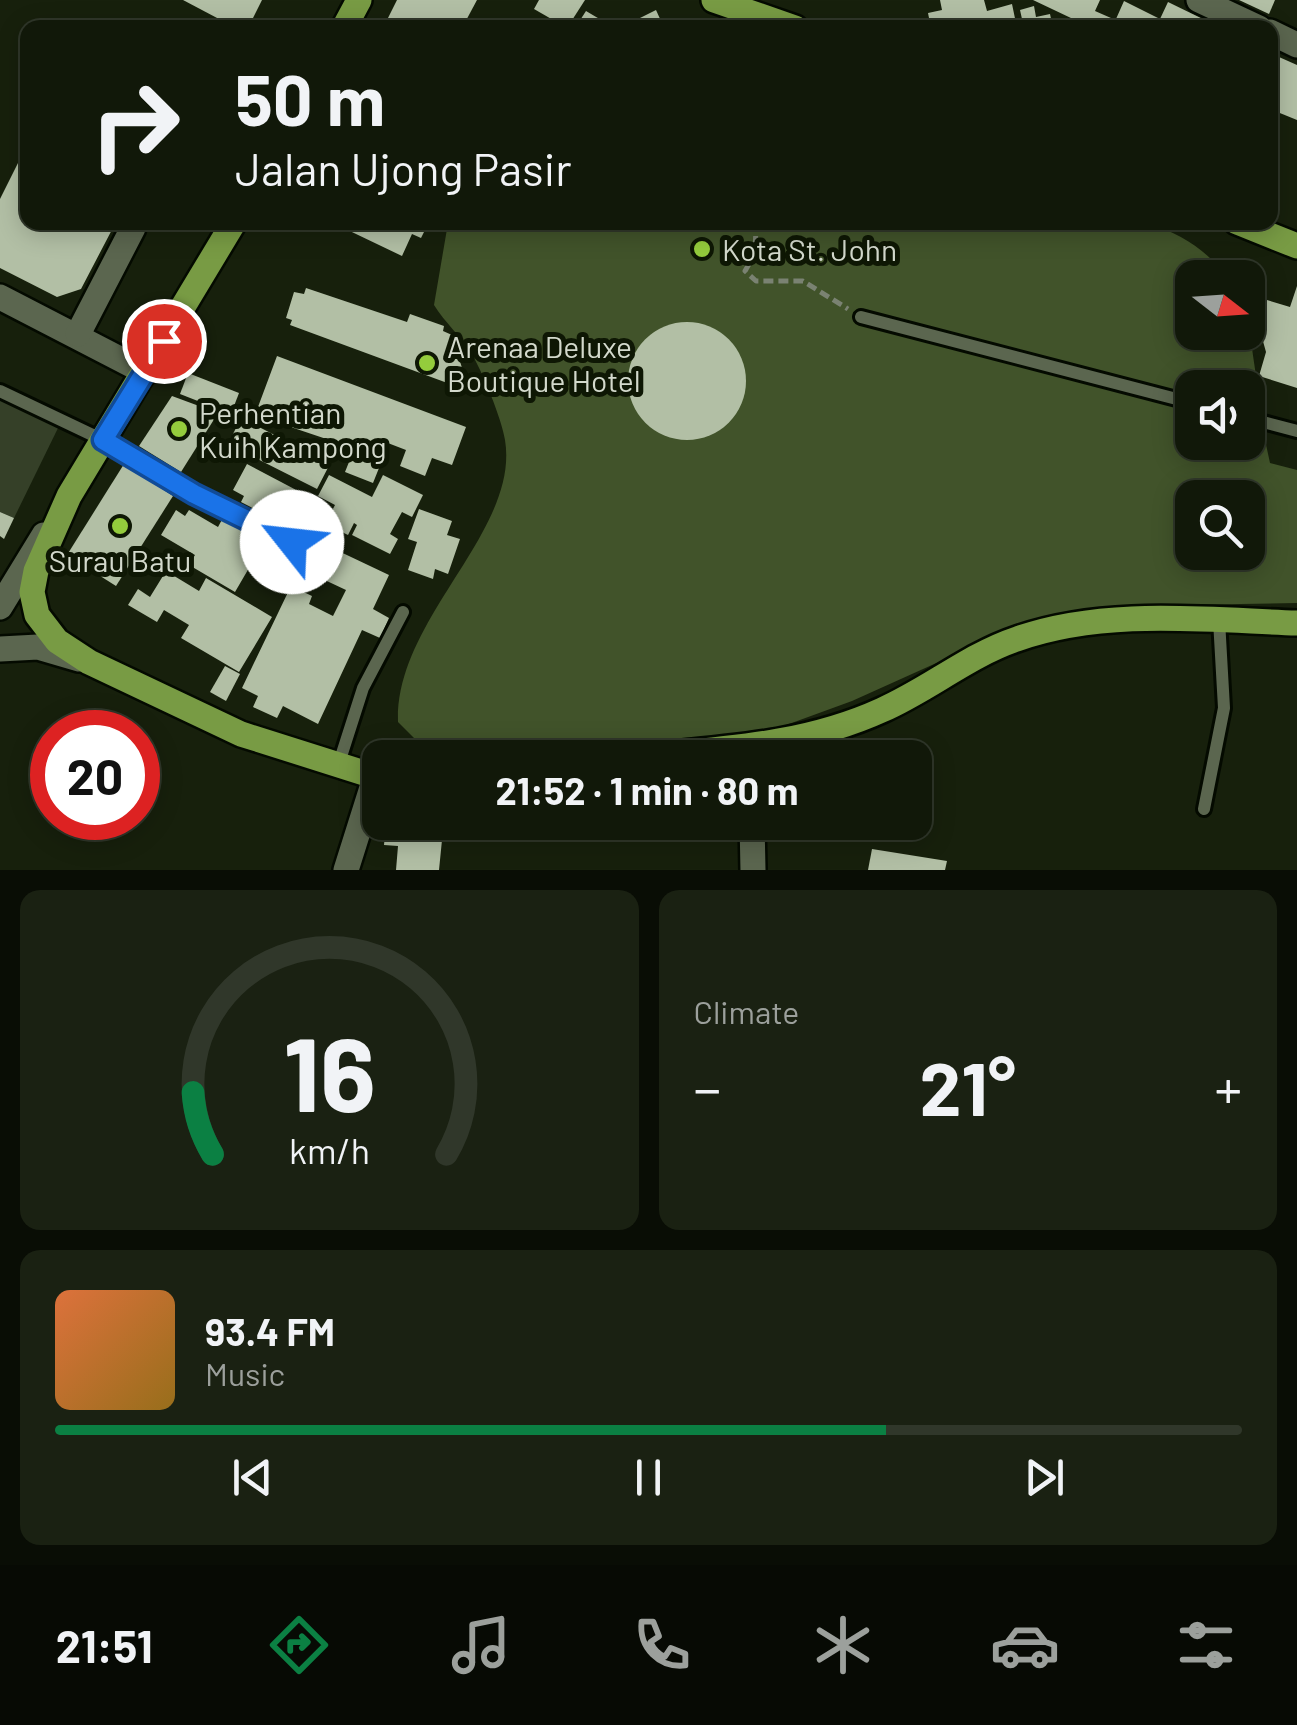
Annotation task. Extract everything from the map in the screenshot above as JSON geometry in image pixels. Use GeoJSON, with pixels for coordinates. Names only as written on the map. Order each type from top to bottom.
{"type":"FeatureCollection","features":[{"type":"Feature","properties":{"kind":"main road"},"geometry":{"type":"LineString","coordinates":[[714,0],[772,20]]}},
{"type":"Feature","properties":{"kind":"main road"},"geometry":{"type":"LineString","coordinates":[[229,230],[69,496],[36,571],[32,592],[37,614],[57,642],[89,662],[241,734],[362,773]]}},
{"type":"Feature","properties":{"kind":"main road"},"geometry":{"type":"LineString","coordinates":[[1257,230],[1297,246]]}},
{"type":"Feature","properties":{"kind":"main road"},"geometry":{"type":"LineString","coordinates":[[800,740],[880,711],[1016,639],[1136,620],[1297,623]]}},
{"type":"Feature","properties":{"kind":"street"},"geometry":{"type":"LineString","coordinates":[[1200,0],[1242,20]]}},
{"type":"Feature","properties":{"kind":"street"},"geometry":{"type":"LineString","coordinates":[[78,334],[133,230]]}},
{"type":"Feature","properties":{"kind":"street"},"geometry":{"type":"LineString","coordinates":[[0,297],[145,372]]}},
{"type":"Feature","properties":{"kind":"street"},"geometry":{"type":"LineString","coordinates":[[0,608],[69,496]]}},
{"type":"Feature","properties":{"kind":"street"},"geometry":{"type":"LineString","coordinates":[[0,649],[38,647],[89,662]]}},
{"type":"Feature","properties":{"kind":"street"},"geometry":{"type":"LineString","coordinates":[[346,870],[362,824]]}},
{"type":"Feature","properties":{"kind":"street"},"geometry":{"type":"LineString","coordinates":[[752,840],[753,870]]}},
{"type":"Feature","properties":{"kind":"lane"},"geometry":{"type":"LineString","coordinates":[[861,316],[1175,399]]}},
{"type":"Feature","properties":{"kind":"lane"},"geometry":{"type":"LineString","coordinates":[[0,391],[103,440],[194,494],[292,542]]}},
{"type":"Feature","properties":{"kind":"lane"},"geometry":{"type":"LineString","coordinates":[[1265,423],[1297,431]]}},
{"type":"Feature","properties":{"kind":"lane"},"geometry":{"type":"LineString","coordinates":[[338,766],[369,675],[403,612]]}},
{"type":"Feature","properties":{"kind":"lane"},"geometry":{"type":"LineString","coordinates":[[1204,809],[1224,708],[1219,620]]}},
{"type":"Feature","properties":{"kind":"path"},"geometry":{"type":"LineString","coordinates":[[756,230],[755,254],[745,272],[756,281],[802,281],[861,316]]}},
{"type":"Feature","properties":{"kind":"green space"},"geometry":{"type":"Polygon","coordinates":[[[447,230],[1165,230],[1212,260],[1175,260],[1175,350],[1252,350],[1255,370],[1175,370],[1175,460],[1265,460],[1265,440],[1270,463],[1297,470],[1297,603],[1113,606],[1034,619],[852,701],[778,728],[736,735],[646,740],[416,740],[398,722],[402,684],[434,611],[494,508],[505,474],[505,440],[500,420],[467,347],[434,305],[447,230]]]}},
{"type":"Feature","properties":{"kind":"green space"},"geometry":{"type":"Polygon","coordinates":[[[0,399],[59,426],[14,518],[0,512],[0,399]]]}},
{"type":"Feature","properties":{"kind":"building"},"geometry":{"type":"Polygon","coordinates":[[[183,0],[262,0],[252,20],[221,20],[183,0]]]}},
{"type":"Feature","properties":{"kind":"building"},"geometry":{"type":"Polygon","coordinates":[[[397,0],[477,0],[466,20],[387,20],[397,0]]]}},
{"type":"Feature","properties":{"kind":"building"},"geometry":{"type":"Polygon","coordinates":[[[539,0],[585,0],[572,20],[553,20],[534,9],[539,0]]]}},
{"type":"Feature","properties":{"kind":"building"},"geometry":{"type":"Polygon","coordinates":[[[940,0],[984,0],[987,11],[1012,4],[1015,20],[929,20],[928,13],[942,10],[940,0]]]}},
{"type":"Feature","properties":{"kind":"building"},"geometry":{"type":"Polygon","coordinates":[[[1033,0],[1100,0],[1095,11],[1111,18],[1075,20],[1033,0]]]}},
{"type":"Feature","properties":{"kind":"building"},"geometry":{"type":"Polygon","coordinates":[[[1239,0],[1275,0],[1269,14],[1239,0]]]}},
{"type":"Feature","properties":{"kind":"building"},"geometry":{"type":"Polygon","coordinates":[[[1124,1],[1160,19],[1168,2],[1205,20],[1116,20],[1124,1]]]}},
{"type":"Feature","properties":{"kind":"building"},"geometry":{"type":"Polygon","coordinates":[[[1034,6],[1036,17],[1050,14],[1051,20],[1022,20],[1020,10],[1034,6]]]}},
{"type":"Feature","properties":{"kind":"building"},"geometry":{"type":"Polygon","coordinates":[[[656,10],[661,20],[636,20],[656,10]]]}},
{"type":"Feature","properties":{"kind":"building"},"geometry":{"type":"Polygon","coordinates":[[[586,11],[601,20],[580,20],[586,11]]]}},
{"type":"Feature","properties":{"kind":"building"},"geometry":{"type":"Polygon","coordinates":[[[1278,57],[1297,65],[1297,120],[1278,112],[1278,57]]]}},
{"type":"Feature","properties":{"kind":"building"},"geometry":{"type":"Polygon","coordinates":[[[20,159],[20,230],[112,230],[81,289],[57,297],[0,268],[0,199],[20,159]]]}},
{"type":"Feature","properties":{"kind":"building"},"geometry":{"type":"Polygon","coordinates":[[[348,230],[425,230],[421,238],[412,234],[402,256],[348,230]]]}},
{"type":"Feature","properties":{"kind":"building"},"geometry":{"type":"Polygon","coordinates":[[[1297,286],[1297,388],[1265,378],[1265,370],[1261,370],[1266,352],[1267,300],[1290,307],[1297,286]]]}},
{"type":"Feature","properties":{"kind":"building","name":"Arenaa Deluxe Boutique Hotel"},"geometry":{"type":"Polygon","coordinates":[[[306,288],[407,322],[410,314],[444,326],[443,331],[452,335],[469,391],[290,325],[292,320],[286,318],[294,292],[304,294],[306,288]]]}},
{"type":"Feature","properties":{"kind":"building"},"geometry":{"type":"Polygon","coordinates":[[[687,322],[709,327],[729,339],[741,359],[746,381],[741,403],[729,423],[709,435],[687,440],[665,435],[645,423],[633,403],[628,381],[633,359],[645,339],[665,327],[687,322]]]}},
{"type":"Feature","properties":{"kind":"building"},"geometry":{"type":"Polygon","coordinates":[[[277,356],[466,427],[452,465],[432,458],[425,476],[400,466],[406,450],[380,440],[374,455],[255,415],[277,356]]]}},
{"type":"Feature","properties":{"kind":"building"},"geometry":{"type":"Polygon","coordinates":[[[188,373],[239,393],[231,414],[180,394],[188,373]]]}},
{"type":"Feature","properties":{"kind":"building","name":"Perhentian Kuih Kampong"},"geometry":{"type":"Polygon","coordinates":[[[172,396],[218,413],[181,472],[139,446],[172,396]]]}},
{"type":"Feature","properties":{"kind":"building"},"geometry":{"type":"Polygon","coordinates":[[[241,418],[312,454],[316,445],[335,454],[317,489],[228,444],[241,418]]]}},
{"type":"Feature","properties":{"kind":"building"},"geometry":{"type":"Polygon","coordinates":[[[353,452],[381,463],[373,483],[345,472],[353,452]]]}},
{"type":"Feature","properties":{"kind":"building","name":"Surau Batu"},"geometry":{"type":"Polygon","coordinates":[[[124,464],[173,496],[116,586],[67,555],[124,464]]]}},
{"type":"Feature","properties":{"kind":"building"},"geometry":{"type":"Polygon","coordinates":[[[247,464],[319,502],[302,534],[241,502],[244,496],[233,490],[247,464]]]}},
{"type":"Feature","properties":{"kind":"building"},"geometry":{"type":"Polygon","coordinates":[[[329,475],[372,497],[383,475],[423,495],[412,517],[402,512],[390,534],[398,539],[390,554],[352,535],[357,525],[354,523],[348,535],[325,524],[335,505],[318,496],[329,475]]]}},
{"type":"Feature","properties":{"kind":"building"},"geometry":{"type":"Polygon","coordinates":[[[419,509],[452,521],[447,535],[460,539],[448,574],[435,569],[433,579],[408,570],[417,542],[408,539],[419,509]]]}},
{"type":"Feature","properties":{"kind":"building"},"geometry":{"type":"Polygon","coordinates":[[[176,510],[185,516],[189,510],[218,527],[225,514],[266,539],[235,592],[189,565],[195,555],[161,535],[176,510]]]}},
{"type":"Feature","properties":{"kind":"building"},"geometry":{"type":"Polygon","coordinates":[[[0,512],[14,518],[4,539],[0,536],[0,512]]]}},
{"type":"Feature","properties":{"kind":"building"},"geometry":{"type":"Polygon","coordinates":[[[311,538],[389,575],[373,609],[389,618],[380,638],[362,630],[318,724],[283,706],[277,718],[253,707],[258,696],[242,688],[291,586],[312,596],[309,604],[333,616],[346,590],[297,567],[311,538]]]}},
{"type":"Feature","properties":{"kind":"building"},"geometry":{"type":"Polygon","coordinates":[[[166,571],[199,591],[206,578],[272,617],[239,672],[181,638],[189,625],[164,610],[157,622],[128,605],[138,589],[150,597],[166,571]]]}},
{"type":"Feature","properties":{"kind":"building"},"geometry":{"type":"Polygon","coordinates":[[[225,666],[240,674],[226,701],[210,692],[225,666]]]}},
{"type":"Feature","properties":{"kind":"building"},"geometry":{"type":"Polygon","coordinates":[[[384,840],[442,840],[439,870],[396,870],[398,846],[384,845],[384,840]]]}},
{"type":"Feature","properties":{"kind":"building"},"geometry":{"type":"Polygon","coordinates":[[[872,849],[947,861],[945,870],[868,870],[872,849]]]}},
{"type":"Feature","properties":{"kind":"place","name":"Kota St. John"},"geometry":{"type":"Point","coordinates":[702,249]}},
{"type":"Feature","properties":{"kind":"place","name":"Arenaa Deluxe Boutique Hotel"},"geometry":{"type":"Point","coordinates":[427,363]}},
{"type":"Feature","properties":{"kind":"place","name":"Perhentian Kuih Kampong"},"geometry":{"type":"Point","coordinates":[179,429]}},
{"type":"Feature","properties":{"kind":"place","name":"Surau Batu"},"geometry":{"type":"Point","coordinates":[120,526]}},
{"type":"Feature","properties":{"kind":"route"},"geometry":{"type":"LineString","coordinates":[[164,341],[103,440],[194,494],[238,512],[292,542]]}}]}
